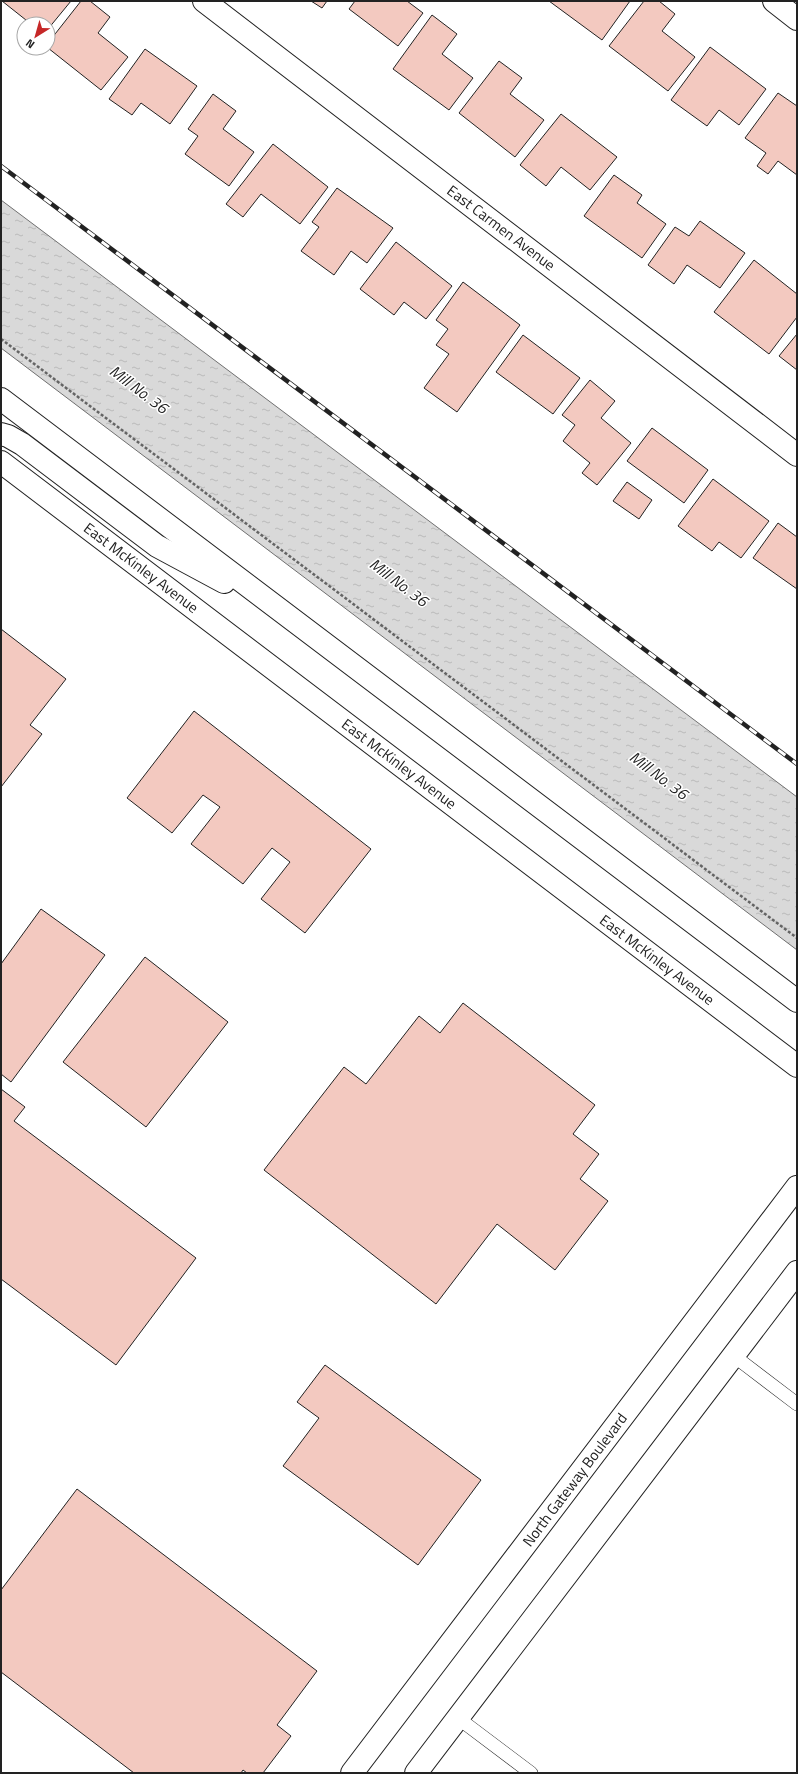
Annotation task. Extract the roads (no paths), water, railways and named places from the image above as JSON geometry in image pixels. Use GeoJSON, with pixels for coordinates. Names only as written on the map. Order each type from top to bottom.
{"type":"FeatureCollection","features":[{"type":"Feature","properties":{"kind":"main road","name":"East Carmen Avenue"},"geometry":{"type":"LineString","coordinates":[[204,1],[797,456]]}},
{"type":"Feature","properties":{"kind":"main road"},"geometry":{"type":"LineString","coordinates":[[774,1],[797,19]]}},
{"type":"Feature","properties":{"kind":"main road"},"geometry":{"type":"LineString","coordinates":[[1,399],[797,1001]]}},
{"type":"Feature","properties":{"kind":"main road"},"geometry":{"type":"LineString","coordinates":[[1,434],[8,436],[22,444],[157,546],[284,613]]}},
{"type":"Feature","properties":{"kind":"main road","name":"East McKinley Avenue"},"geometry":{"type":"LineString","coordinates":[[1,462],[797,1066]]}},
{"type":"Feature","properties":{"kind":"main road","name":"North Gateway Boulevard"},"geometry":{"type":"LineString","coordinates":[[352,1773],[797,1187]]}},
{"type":"Feature","properties":{"kind":"main road"},"geometry":{"type":"LineString","coordinates":[[416,1773],[797,1272]]}},
{"type":"Feature","properties":{"kind":"lane"},"geometry":{"type":"LineString","coordinates":[[734,1356],[797,1404]]}},
{"type":"Feature","properties":{"kind":"lane"},"geometry":{"type":"LineString","coordinates":[[458,1718],[531,1773]]}},
{"type":"Feature","properties":{"kind":"water","name":"Mill No. 36"},"geometry":{"type":"Polygon","coordinates":[[[1,200],[797,797],[797,950],[1,348],[1,200]]]}},
{"type":"Feature","properties":{"kind":"railway"},"geometry":{"type":"LineString","coordinates":[[1,166],[797,764]]}}]}
